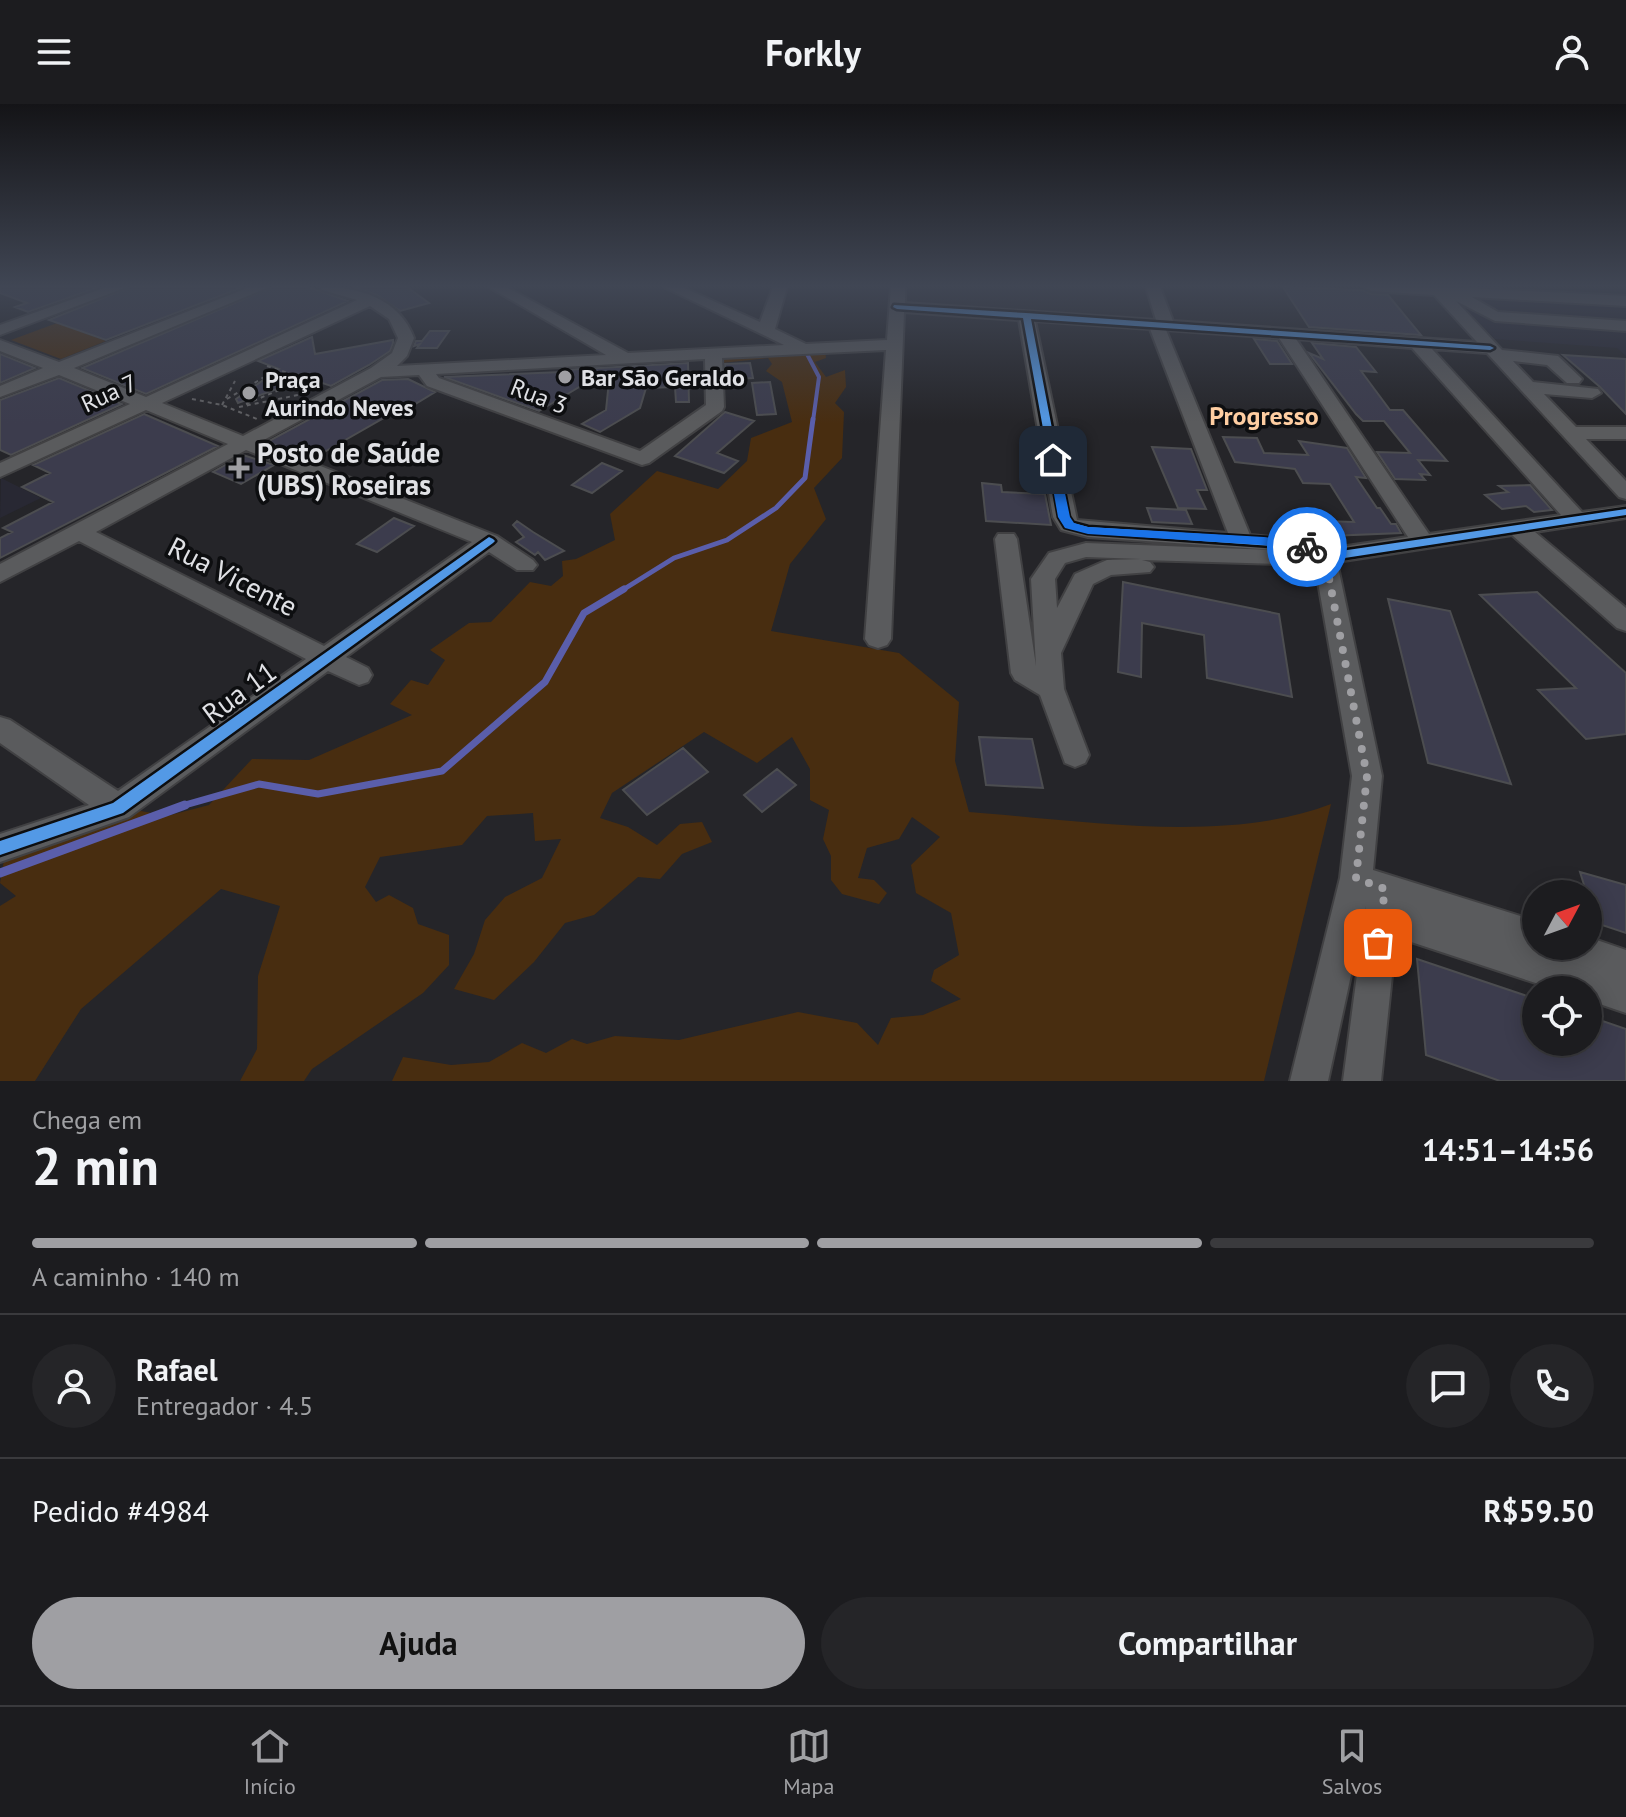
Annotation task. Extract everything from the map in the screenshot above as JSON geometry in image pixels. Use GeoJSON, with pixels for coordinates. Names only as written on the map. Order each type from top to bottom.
{"type":"FeatureCollection","features":[{"type":"Feature","properties":{"kind":"street"},"geometry":{"type":"LineString","coordinates":[[0,392],[148,333]]}},
{"type":"Feature","properties":{"kind":"street","name":"Rua 7"},"geometry":{"type":"LineString","coordinates":[[0,471],[299,333]]}},
{"type":"Feature","properties":{"kind":"street"},"geometry":{"type":"LineString","coordinates":[[0,574],[377,372],[399,356],[406,338],[404,333]]}},
{"type":"Feature","properties":{"kind":"street"},"geometry":{"type":"LineString","coordinates":[[578,333],[624,358]]}},
{"type":"Feature","properties":{"kind":"street"},"geometry":{"type":"LineString","coordinates":[[781,333],[804,349]]}},
{"type":"Feature","properties":{"kind":"street"},"geometry":{"type":"LineString","coordinates":[[878,639],[897,333]]}},
{"type":"Feature","properties":{"kind":"street"},"geometry":{"type":"LineString","coordinates":[[1029,333],[1064,517],[1069,525],[1088,530],[1325,557],[1626,512]]}},
{"type":"Feature","properties":{"kind":"street"},"geometry":{"type":"LineString","coordinates":[[1164,333],[1244,548]]}},
{"type":"Feature","properties":{"kind":"street"},"geometry":{"type":"LineString","coordinates":[[1283,333],[1422,541]]}},
{"type":"Feature","properties":{"kind":"street"},"geometry":{"type":"LineString","coordinates":[[1290,333],[1417,343],[1552,360],[1573,379]]}},
{"type":"Feature","properties":{"kind":"street"},"geometry":{"type":"LineString","coordinates":[[1476,333],[1626,493]]}},
{"type":"Feature","properties":{"kind":"street"},"geometry":{"type":"LineString","coordinates":[[1417,343],[1576,518]]}},
{"type":"Feature","properties":{"kind":"street"},"geometry":{"type":"LineString","coordinates":[[377,372],[897,344]]}},
{"type":"Feature","properties":{"kind":"street"},"geometry":{"type":"LineString","coordinates":[[0,345],[489,541],[525,565]]}},
{"type":"Feature","properties":{"kind":"street","name":"Rua 3"},"geometry":{"type":"LineString","coordinates":[[427,369],[428,378],[433,382],[642,459],[715,407],[713,353]]}},
{"type":"Feature","properties":{"kind":"street"},"geometry":{"type":"LineString","coordinates":[[1529,387],[1592,393]]}},
{"type":"Feature","properties":{"kind":"street"},"geometry":{"type":"LineString","coordinates":[[1571,433],[1626,433]]}},
{"type":"Feature","properties":{"kind":"street"},"geometry":{"type":"LineString","coordinates":[[1602,433],[1626,446]]}},
{"type":"Feature","properties":{"kind":"street"},"geometry":{"type":"LineString","coordinates":[[1516,527],[1626,622]]}},
{"type":"Feature","properties":{"kind":"street","name":"Rua Vicente"},"geometry":{"type":"LineString","coordinates":[[79,532],[359,675]]}},
{"type":"Feature","properties":{"kind":"street"},"geometry":{"type":"LineString","coordinates":[[1006,539],[1024,673],[1051,689]]}},
{"type":"Feature","properties":{"kind":"street","name":"Rua 11"},"geometry":{"type":"LineString","coordinates":[[0,848],[118,808],[489,541]]}},
{"type":"Feature","properties":{"kind":"street"},"geometry":{"type":"LineString","coordinates":[[1075,755],[1051,689],[1043,579],[1057,558],[1086,550],[1244,548]]}},
{"type":"Feature","properties":{"kind":"street"},"geometry":{"type":"LineString","coordinates":[[1048,653],[1083,579],[1107,568],[1219,565],[1244,548]]}},
{"type":"Feature","properties":{"kind":"street"},"geometry":{"type":"LineString","coordinates":[[1325,557],[1367,776],[1374,894],[1362,1081]]}},
{"type":"Feature","properties":{"kind":"street"},"geometry":{"type":"LineString","coordinates":[[0,728],[118,808]]}},
{"type":"Feature","properties":{"kind":"street"},"geometry":{"type":"LineString","coordinates":[[1374,894],[1522,934]]}},
{"type":"Feature","properties":{"kind":"street"},"geometry":{"type":"LineString","coordinates":[[1374,894],[1626,995]]}},
{"type":"Feature","properties":{"kind":"street"},"geometry":{"type":"LineString","coordinates":[[1309,1081],[1374,894]]}},
{"type":"Feature","properties":{"kind":"street"},"geometry":{"type":"LineString","coordinates":[[1602,959],[1626,967]]}},
{"type":"Feature","properties":{"kind":"path"},"geometry":{"type":"LineString","coordinates":[[263,364],[333,388]]}},
{"type":"Feature","properties":{"kind":"path"},"geometry":{"type":"LineString","coordinates":[[223,403],[278,369]]}},
{"type":"Feature","properties":{"kind":"path"},"geometry":{"type":"LineString","coordinates":[[231,408],[305,379]]}},
{"type":"Feature","properties":{"kind":"path"},"geometry":{"type":"LineString","coordinates":[[223,403],[236,380]]}},
{"type":"Feature","properties":{"kind":"path"},"geometry":{"type":"LineString","coordinates":[[190,399],[223,403],[267,423]]}},
{"type":"Feature","properties":{"kind":"shaded area"},"geometry":{"type":"Polygon","coordinates":[[[31,333],[83,333],[106,341],[61,359],[11,340],[31,333]]]}},
{"type":"Feature","properties":{"kind":"shaded area"},"geometry":{"type":"Polygon","coordinates":[[[1489,333],[1626,333],[1626,356],[1617,348],[1495,339],[1489,333]]]}},
{"type":"Feature","properties":{"kind":"shaded area"},"geometry":{"type":"Polygon","coordinates":[[[825,349],[826,358],[815,362],[826,377],[845,370],[846,387],[835,403],[844,412],[842,458],[814,488],[826,519],[790,564],[771,631],[899,653],[959,702],[955,761],[969,812],[1105,824],[1200,827],[1246,824],[1331,804],[1264,1081],[392,1081],[403,1057],[451,1065],[489,1062],[522,1043],[546,1053],[572,1039],[587,1044],[615,1036],[679,1040],[798,1012],[857,1023],[878,1045],[891,1018],[923,1015],[961,999],[931,981],[934,970],[959,955],[951,913],[916,893],[911,865],[940,837],[912,817],[899,839],[867,848],[858,878],[874,880],[887,893],[879,904],[842,894],[831,880],[831,856],[823,839],[829,810],[810,800],[810,769],[792,737],[757,763],[704,732],[612,793],[600,818],[628,827],[657,845],[680,824],[702,822],[712,842],[682,854],[660,879],[638,877],[594,915],[565,923],[534,962],[494,1000],[454,989],[474,954],[485,920],[505,897],[542,878],[561,839],[535,841],[533,813],[487,816],[462,845],[380,857],[365,887],[376,902],[389,895],[413,908],[418,924],[449,935],[449,965],[423,993],[312,1069],[304,1081],[240,1081],[257,1049],[258,976],[280,906],[221,889],[81,1009],[35,1081],[0,1081],[0,906],[16,896],[0,883],[4,860],[120,814],[141,811],[167,816],[209,805],[252,759],[309,760],[412,715],[390,704],[411,680],[428,685],[445,660],[430,650],[469,623],[491,622],[530,582],[551,586],[563,576],[562,561],[576,559],[615,540],[610,514],[657,471],[718,489],[747,461],[751,438],[792,422],[782,382],[766,371],[772,364],[768,358],[722,363],[721,355],[825,349]]]}},
{"type":"Feature","properties":{"kind":"shaded area"},"geometry":{"type":"Polygon","coordinates":[[[1,478],[41,498],[0,518],[1,478]]]}},
{"type":"Feature","properties":{"kind":"building"},"geometry":{"type":"Polygon","coordinates":[[[85,333],[125,333],[106,340],[85,333]]]}},
{"type":"Feature","properties":{"kind":"building"},"geometry":{"type":"Polygon","coordinates":[[[165,333],[279,333],[146,394],[82,368],[165,333]]]}},
{"type":"Feature","properties":{"kind":"building"},"geometry":{"type":"Polygon","coordinates":[[[429,333],[448,333],[437,348],[417,348],[420,344],[414,346],[416,341],[422,341],[429,333]]]}},
{"type":"Feature","properties":{"kind":"building"},"geometry":{"type":"Polygon","coordinates":[[[312,337],[315,354],[393,340],[393,343],[390,351],[331,386],[296,374],[291,384],[238,403],[236,399],[279,369],[258,361],[312,337]]]}},
{"type":"Feature","properties":{"kind":"building"},"geometry":{"type":"Polygon","coordinates":[[[1254,339],[1277,341],[1292,364],[1270,364],[1254,339]]]}},
{"type":"Feature","properties":{"kind":"building"},"geometry":{"type":"Polygon","coordinates":[[[1312,343],[1356,347],[1376,372],[1361,371],[1390,410],[1403,410],[1447,461],[1418,460],[1430,475],[1420,474],[1425,480],[1395,479],[1377,452],[1410,453],[1384,421],[1363,421],[1356,414],[1309,353],[1323,359],[1312,343]]]}},
{"type":"Feature","properties":{"kind":"building"},"geometry":{"type":"Polygon","coordinates":[[[0,354],[35,368],[0,383],[0,354]]]}},
{"type":"Feature","properties":{"kind":"building"},"geometry":{"type":"Polygon","coordinates":[[[1563,355],[1626,359],[1626,414],[1600,387],[1563,355]]]}},
{"type":"Feature","properties":{"kind":"building"},"geometry":{"type":"Polygon","coordinates":[[[688,363],[689,402],[676,402],[675,387],[646,388],[640,408],[600,432],[582,424],[606,410],[609,381],[586,383],[539,411],[444,377],[562,372],[688,363]]]}},
{"type":"Feature","properties":{"kind":"building"},"geometry":{"type":"Polygon","coordinates":[[[750,363],[753,378],[726,380],[725,364],[750,363]]]}},
{"type":"Feature","properties":{"kind":"building"},"geometry":{"type":"Polygon","coordinates":[[[59,378],[122,404],[11,455],[0,450],[0,400],[59,378]]]}},
{"type":"Feature","properties":{"kind":"building"},"geometry":{"type":"Polygon","coordinates":[[[408,379],[435,392],[312,459],[267,442],[382,380],[408,379]]]}},
{"type":"Feature","properties":{"kind":"building"},"geometry":{"type":"Polygon","coordinates":[[[770,382],[776,414],[757,415],[752,383],[770,382]]]}},
{"type":"Feature","properties":{"kind":"building"},"geometry":{"type":"Polygon","coordinates":[[[725,412],[754,421],[717,453],[738,461],[724,473],[675,456],[725,412]]]}},
{"type":"Feature","properties":{"kind":"building"},"geometry":{"type":"Polygon","coordinates":[[[144,414],[218,446],[0,558],[0,538],[12,532],[3,528],[53,502],[22,487],[50,473],[33,465],[144,414]]]}},
{"type":"Feature","properties":{"kind":"building"},"geometry":{"type":"Polygon","coordinates":[[[1223,437],[1257,438],[1264,453],[1308,455],[1299,441],[1347,448],[1366,478],[1356,477],[1377,508],[1391,524],[1396,524],[1401,533],[1329,536],[1331,540],[1299,534],[1291,520],[1354,522],[1330,484],[1303,483],[1295,469],[1235,462],[1223,437]]]}},
{"type":"Feature","properties":{"kind":"building"},"geometry":{"type":"Polygon","coordinates":[[[1152,447],[1191,449],[1207,490],[1197,490],[1206,509],[1178,508],[1152,447]]]}},
{"type":"Feature","properties":{"kind":"building","name":"Posto de Saúde (UBS) Roseiras"},"geometry":{"type":"Polygon","coordinates":[[[243,455],[274,465],[241,484],[213,472],[243,455]]]}},
{"type":"Feature","properties":{"kind":"building"},"geometry":{"type":"Polygon","coordinates":[[[602,463],[622,471],[592,493],[572,485],[602,463]]]}},
{"type":"Feature","properties":{"kind":"building"},"geometry":{"type":"Polygon","coordinates":[[[982,483],[1001,485],[1002,492],[1045,494],[1051,525],[986,521],[982,483]]]}},
{"type":"Feature","properties":{"kind":"building"},"geometry":{"type":"Polygon","coordinates":[[[1530,485],[1552,510],[1534,512],[1526,506],[1502,509],[1485,495],[1508,492],[1499,486],[1530,485]]]}},
{"type":"Feature","properties":{"kind":"building"},"geometry":{"type":"Polygon","coordinates":[[[1147,508],[1186,510],[1192,524],[1152,522],[1147,508]]]}},
{"type":"Feature","properties":{"kind":"building"},"geometry":{"type":"Polygon","coordinates":[[[394,518],[414,526],[377,552],[357,544],[394,518]]]}},
{"type":"Feature","properties":{"kind":"building"},"geometry":{"type":"Polygon","coordinates":[[[517,521],[564,551],[545,560],[538,552],[535,555],[516,542],[524,537],[513,525],[517,521]]]}},
{"type":"Feature","properties":{"kind":"building"},"geometry":{"type":"Polygon","coordinates":[[[1123,582],[1279,614],[1292,697],[1207,678],[1204,635],[1142,623],[1141,677],[1118,672],[1123,582]]]}},
{"type":"Feature","properties":{"kind":"building"},"geometry":{"type":"Polygon","coordinates":[[[1537,592],[1626,673],[1626,734],[1586,739],[1538,690],[1576,688],[1480,595],[1537,592]]]}},
{"type":"Feature","properties":{"kind":"building"},"geometry":{"type":"Polygon","coordinates":[[[1388,599],[1450,611],[1511,784],[1428,763],[1388,599]]]}},
{"type":"Feature","properties":{"kind":"building"},"geometry":{"type":"Polygon","coordinates":[[[979,737],[1032,739],[1043,788],[986,785],[979,737]]]}},
{"type":"Feature","properties":{"kind":"building"},"geometry":{"type":"Polygon","coordinates":[[[683,748],[708,772],[647,815],[623,790],[683,748]]]}},
{"type":"Feature","properties":{"kind":"building"},"geometry":{"type":"Polygon","coordinates":[[[777,769],[796,785],[762,812],[744,795],[777,769]]]}},
{"type":"Feature","properties":{"kind":"building"},"geometry":{"type":"Polygon","coordinates":[[[1580,872],[1626,885],[1626,933],[1602,925],[1602,880],[1583,880],[1580,872]]]}},
{"type":"Feature","properties":{"kind":"building"},"geometry":{"type":"Polygon","coordinates":[[[1417,959],[1522,994],[1522,1056],[1602,1056],[1602,1021],[1626,1029],[1626,1081],[1500,1081],[1426,1055],[1417,959]]]}},
{"type":"Feature","properties":{"kind":"waterway"},"geometry":{"type":"LineString","coordinates":[[807,354],[819,377],[813,421]]}},
{"type":"Feature","properties":{"kind":"waterway"},"geometry":{"type":"LineString","coordinates":[[621,591],[674,558],[727,540],[776,508],[805,478],[813,419]]}},
{"type":"Feature","properties":{"kind":"waterway"},"geometry":{"type":"LineString","coordinates":[[185,805],[259,784],[318,794],[442,771],[545,682],[584,613],[624,589]]}},
{"type":"Feature","properties":{"kind":"waterway"},"geometry":{"type":"LineString","coordinates":[[0,873],[185,805]]}},
{"type":"Feature","properties":{"kind":"waterway"},"geometry":{"type":"LineString","coordinates":[[178,807],[185,805]]}},
{"type":"Feature","properties":{"kind":"cycle path"},"geometry":{"type":"LineString","coordinates":[[1029,333],[1064,517],[1069,525],[1088,530],[1286,543],[1311,548],[1325,557],[1626,512]]}},
{"type":"Feature","properties":{"kind":"cycle path"},"geometry":{"type":"LineString","coordinates":[[1267,333],[1490,348]]}},
{"type":"Feature","properties":{"kind":"cycle path"},"geometry":{"type":"LineString","coordinates":[[0,848],[118,808],[489,541]]}},
{"type":"Feature","properties":{"kind":"way so far"},"geometry":{"type":"LineString","coordinates":[[1307,547],[1325,557],[1367,776],[1356,878],[1385,889],[1378,943]]}},
{"type":"Feature","properties":{"kind":"place","name":"Bar São Geraldo"},"geometry":{"type":"Point","coordinates":[565,377]}},
{"type":"Feature","properties":{"kind":"place","name":"Praça Aurindo Neves"},"geometry":{"type":"Point","coordinates":[249,393]}},
{"type":"Feature","properties":{"kind":"place","name":"Posto de Saúde (UBS) Roseiras"},"geometry":{"type":"Point","coordinates":[239,468]}},
{"type":"Feature","properties":{"kind":"district","name":"Progresso"},"geometry":{"type":"Point","coordinates":[1264,415]}},
{"type":"Feature","properties":{"kind":"route"},"geometry":{"type":"LineString","coordinates":[[1053,460],[1064,517],[1069,525],[1088,530],[1264,541],[1307,547]]}}]}
